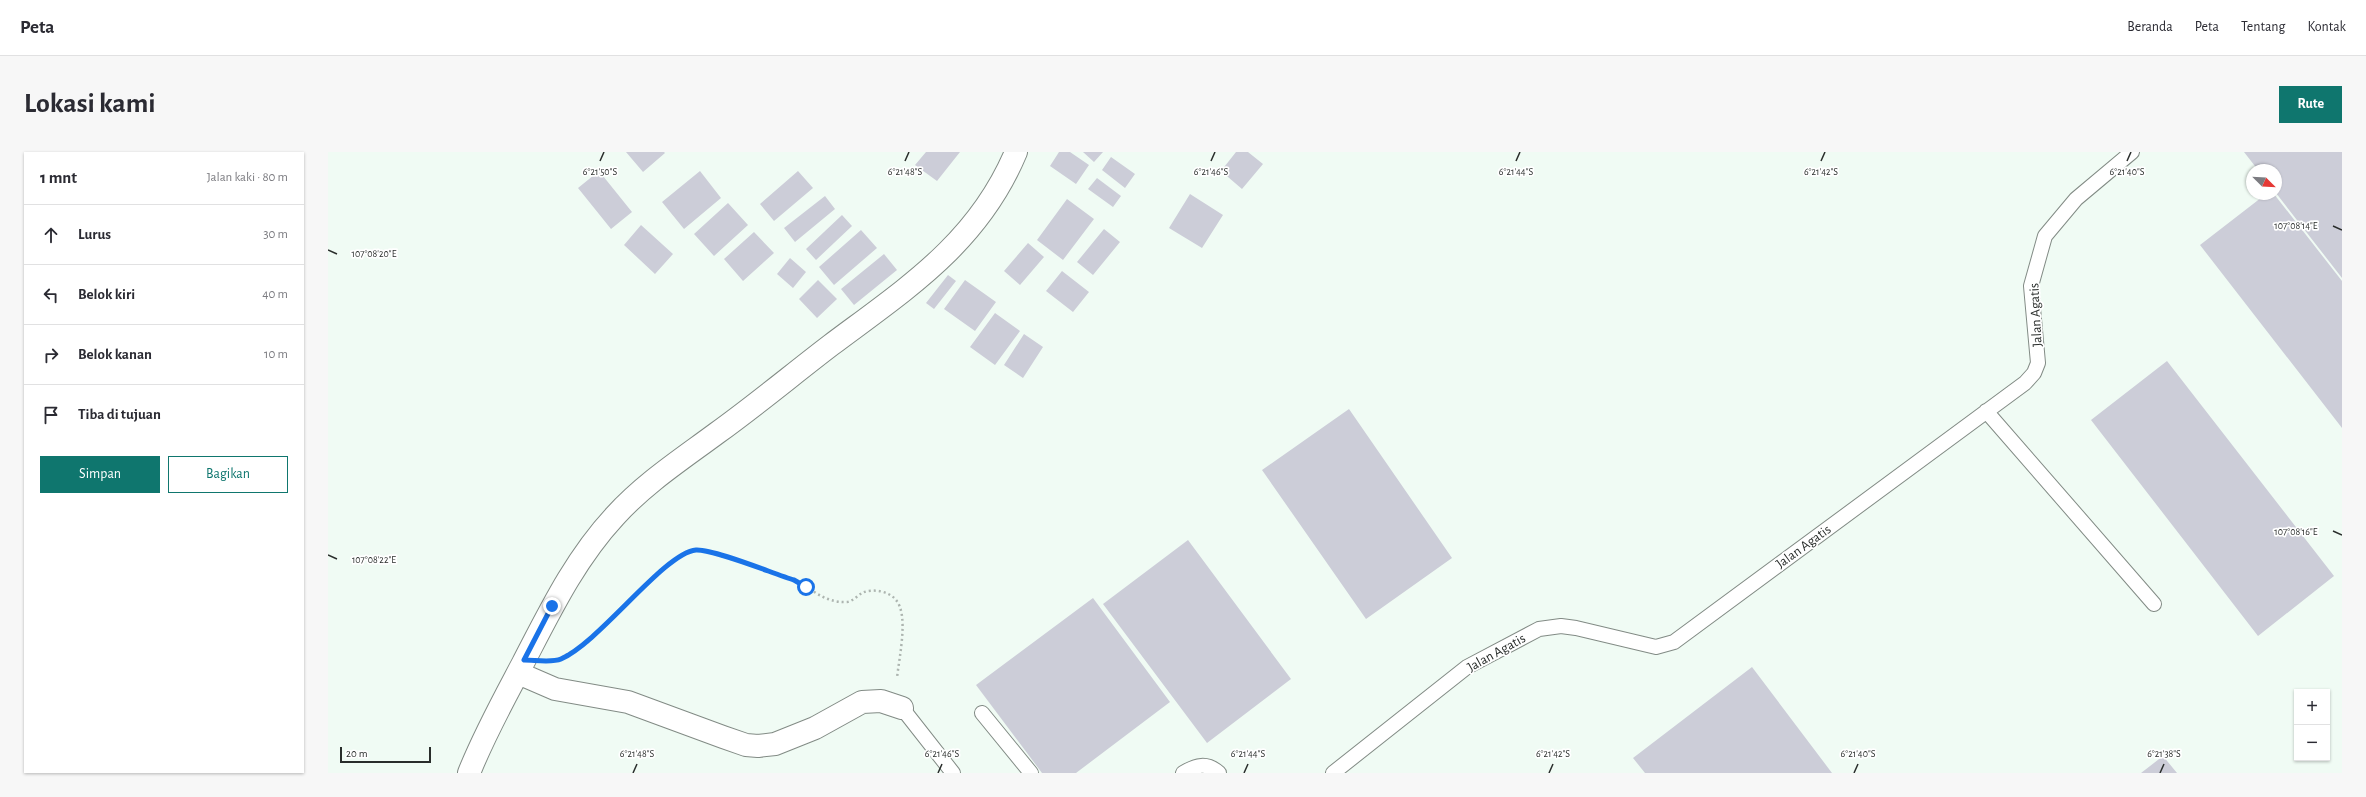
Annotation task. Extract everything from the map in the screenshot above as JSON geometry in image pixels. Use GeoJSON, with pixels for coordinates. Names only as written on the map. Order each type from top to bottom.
{"type":"FeatureCollection","features":[{"type":"Feature","properties":{"kind":"street"},"geometry":{"type":"LineString","coordinates":[[469,773],[482,739],[552,606],[583,556],[615,516],[655,478],[756,405],[829,347],[921,279],[956,245],[983,211],[1008,172],[1016,152]]}},
{"type":"Feature","properties":{"kind":"street"},"geometry":{"type":"LineString","coordinates":[[521,667],[555,688],[628,702],[746,745],[758,746],[775,744],[815,728],[862,702],[881,701],[902,708]]}},
{"type":"Feature","properties":{"kind":"lane","name":"Jalan Agatis"},"geometry":{"type":"LineString","coordinates":[[1333,773],[1467,667],[1539,629],[1568,627],[1656,647],[1674,642],[2025,383],[2034,373],[2038,363],[2031,286],[2045,236],[2076,200],[2132,152]]}},
{"type":"Feature","properties":{"kind":"lane"},"geometry":{"type":"LineString","coordinates":[[1986,411],[2154,604]]}},
{"type":"Feature","properties":{"kind":"lane"},"geometry":{"type":"LineString","coordinates":[[902,708],[953,773]]}},
{"type":"Feature","properties":{"kind":"lane"},"geometry":{"type":"LineString","coordinates":[[982,713],[1031,773]]}},
{"type":"Feature","properties":{"kind":"lane"},"geometry":{"type":"LineString","coordinates":[[1183,773],[1195,765],[1208,766],[1220,773]]}},
{"type":"Feature","properties":{"kind":"path"},"geometry":{"type":"LineString","coordinates":[[521,667],[559,660],[587,643],[664,568],[685,552],[707,551],[794,580],[811,592],[828,598],[850,601],[872,590],[893,596],[899,603],[903,625],[897,683],[902,708]]}},
{"type":"Feature","properties":{"kind":"building"},"geometry":{"type":"Polygon","coordinates":[[[626,152],[664,152],[665,153],[643,172],[626,152]]]}},
{"type":"Feature","properties":{"kind":"building"},"geometry":{"type":"Polygon","coordinates":[[[926,152],[960,152],[937,181],[915,165],[926,152]]]}},
{"type":"Feature","properties":{"kind":"building"},"geometry":{"type":"Polygon","coordinates":[[[1059,152],[1070,152],[1089,165],[1076,184],[1050,166],[1059,152]]]}},
{"type":"Feature","properties":{"kind":"building"},"geometry":{"type":"Polygon","coordinates":[[[1083,152],[1103,152],[1094,162],[1083,152]]]}},
{"type":"Feature","properties":{"kind":"building"},"geometry":{"type":"Polygon","coordinates":[[[1236,152],[1248,152],[1263,164],[1242,189],[1221,171],[1236,152]]]}},
{"type":"Feature","properties":{"kind":"building"},"geometry":{"type":"Polygon","coordinates":[[[2244,152],[2342,152],[2342,278],[2281,200],[2282,164],[2253,164],[2244,152]]]}},
{"type":"Feature","properties":{"kind":"building"},"geometry":{"type":"Polygon","coordinates":[[[1111,157],[1135,174],[1125,188],[1102,170],[1111,157]]]}},
{"type":"Feature","properties":{"kind":"building"},"geometry":{"type":"Polygon","coordinates":[[[599,171],[632,212],[611,229],[578,188],[599,171]]]}},
{"type":"Feature","properties":{"kind":"building"},"geometry":{"type":"Polygon","coordinates":[[[700,171],[721,198],[684,229],[662,202],[700,171]]]}},
{"type":"Feature","properties":{"kind":"building"},"geometry":{"type":"Polygon","coordinates":[[[798,171],[813,188],[774,221],[760,204],[798,171]]]}},
{"type":"Feature","properties":{"kind":"building"},"geometry":{"type":"Polygon","coordinates":[[[1097,178],[1121,196],[1113,207],[1088,189],[1097,178]]]}},
{"type":"Feature","properties":{"kind":"building"},"geometry":{"type":"Polygon","coordinates":[[[1190,194],[1223,215],[1202,248],[1169,228],[1190,194]]]}},
{"type":"Feature","properties":{"kind":"building"},"geometry":{"type":"Polygon","coordinates":[[[825,196],[835,209],[795,242],[784,228],[825,196]]]}},
{"type":"Feature","properties":{"kind":"building"},"geometry":{"type":"Polygon","coordinates":[[[1067,199],[1094,219],[1063,260],[1037,240],[1067,199]]]}},
{"type":"Feature","properties":{"kind":"building"},"geometry":{"type":"Polygon","coordinates":[[[2258,200],[2279,200],[2342,281],[2342,428],[2200,245],[2258,200]]]}},
{"type":"Feature","properties":{"kind":"building"},"geometry":{"type":"Polygon","coordinates":[[[728,203],[748,225],[714,256],[694,234],[728,203]]]}},
{"type":"Feature","properties":{"kind":"building"},"geometry":{"type":"Polygon","coordinates":[[[842,215],[852,226],[816,260],[806,249],[842,215]]]}},
{"type":"Feature","properties":{"kind":"building"},"geometry":{"type":"Polygon","coordinates":[[[641,225],[673,254],[655,274],[624,245],[641,225]]]}},
{"type":"Feature","properties":{"kind":"building"},"geometry":{"type":"Polygon","coordinates":[[[1104,229],[1120,242],[1093,275],[1077,262],[1104,229]]]}},
{"type":"Feature","properties":{"kind":"building"},"geometry":{"type":"Polygon","coordinates":[[[861,230],[877,248],[834,285],[819,267],[861,230]]]}},
{"type":"Feature","properties":{"kind":"building"},"geometry":{"type":"Polygon","coordinates":[[[754,232],[774,253],[743,281],[724,259],[754,232]]]}},
{"type":"Feature","properties":{"kind":"building"},"geometry":{"type":"Polygon","coordinates":[[[1028,243],[1044,257],[1020,285],[1004,271],[1028,243]]]}},
{"type":"Feature","properties":{"kind":"building"},"geometry":{"type":"Polygon","coordinates":[[[884,254],[897,270],[854,305],[841,289],[884,254]]]}},
{"type":"Feature","properties":{"kind":"building"},"geometry":{"type":"Polygon","coordinates":[[[790,258],[806,272],[793,288],[777,274],[790,258]]]}},
{"type":"Feature","properties":{"kind":"building"},"geometry":{"type":"Polygon","coordinates":[[[1062,271],[1089,292],[1073,312],[1046,291],[1062,271]]]}},
{"type":"Feature","properties":{"kind":"building"},"geometry":{"type":"Polygon","coordinates":[[[948,275],[956,281],[934,309],[926,303],[948,275]]]}},
{"type":"Feature","properties":{"kind":"building"},"geometry":{"type":"Polygon","coordinates":[[[818,280],[837,299],[817,318],[799,299],[818,280]]]}},
{"type":"Feature","properties":{"kind":"building"},"geometry":{"type":"Polygon","coordinates":[[[965,280],[996,302],[975,331],[944,309],[965,280]]]}},
{"type":"Feature","properties":{"kind":"building"},"geometry":{"type":"Polygon","coordinates":[[[995,313],[1020,331],[995,365],[970,347],[995,313]]]}},
{"type":"Feature","properties":{"kind":"building"},"geometry":{"type":"Polygon","coordinates":[[[1024,334],[1043,347],[1023,378],[1004,365],[1024,334]]]}},
{"type":"Feature","properties":{"kind":"building"},"geometry":{"type":"Polygon","coordinates":[[[2167,361],[2334,576],[2258,636],[2091,420],[2167,361]]]}},
{"type":"Feature","properties":{"kind":"building"},"geometry":{"type":"Polygon","coordinates":[[[1349,409],[1452,558],[1366,619],[1262,470],[1349,409]]]}},
{"type":"Feature","properties":{"kind":"building"},"geometry":{"type":"Polygon","coordinates":[[[1188,540],[1291,679],[1207,743],[1103,604],[1188,540]]]}},
{"type":"Feature","properties":{"kind":"building"},"geometry":{"type":"Polygon","coordinates":[[[1093,598],[1170,702],[1076,773],[1042,773],[976,685],[1093,598]]]}},
{"type":"Feature","properties":{"kind":"building"},"geometry":{"type":"Polygon","coordinates":[[[1752,667],[1832,773],[1645,773],[1633,758],[1752,667]]]}},
{"type":"Feature","properties":{"kind":"building"},"geometry":{"type":"Polygon","coordinates":[[[2163,756],[2177,773],[2141,773],[2163,756]]]}},
{"type":"Feature","properties":{"kind":"route"},"geometry":{"type":"LineString","coordinates":[[552,606],[524,660],[559,660],[587,643],[664,568],[685,552],[697,550],[707,551],[794,580],[806,587]]}}]}
